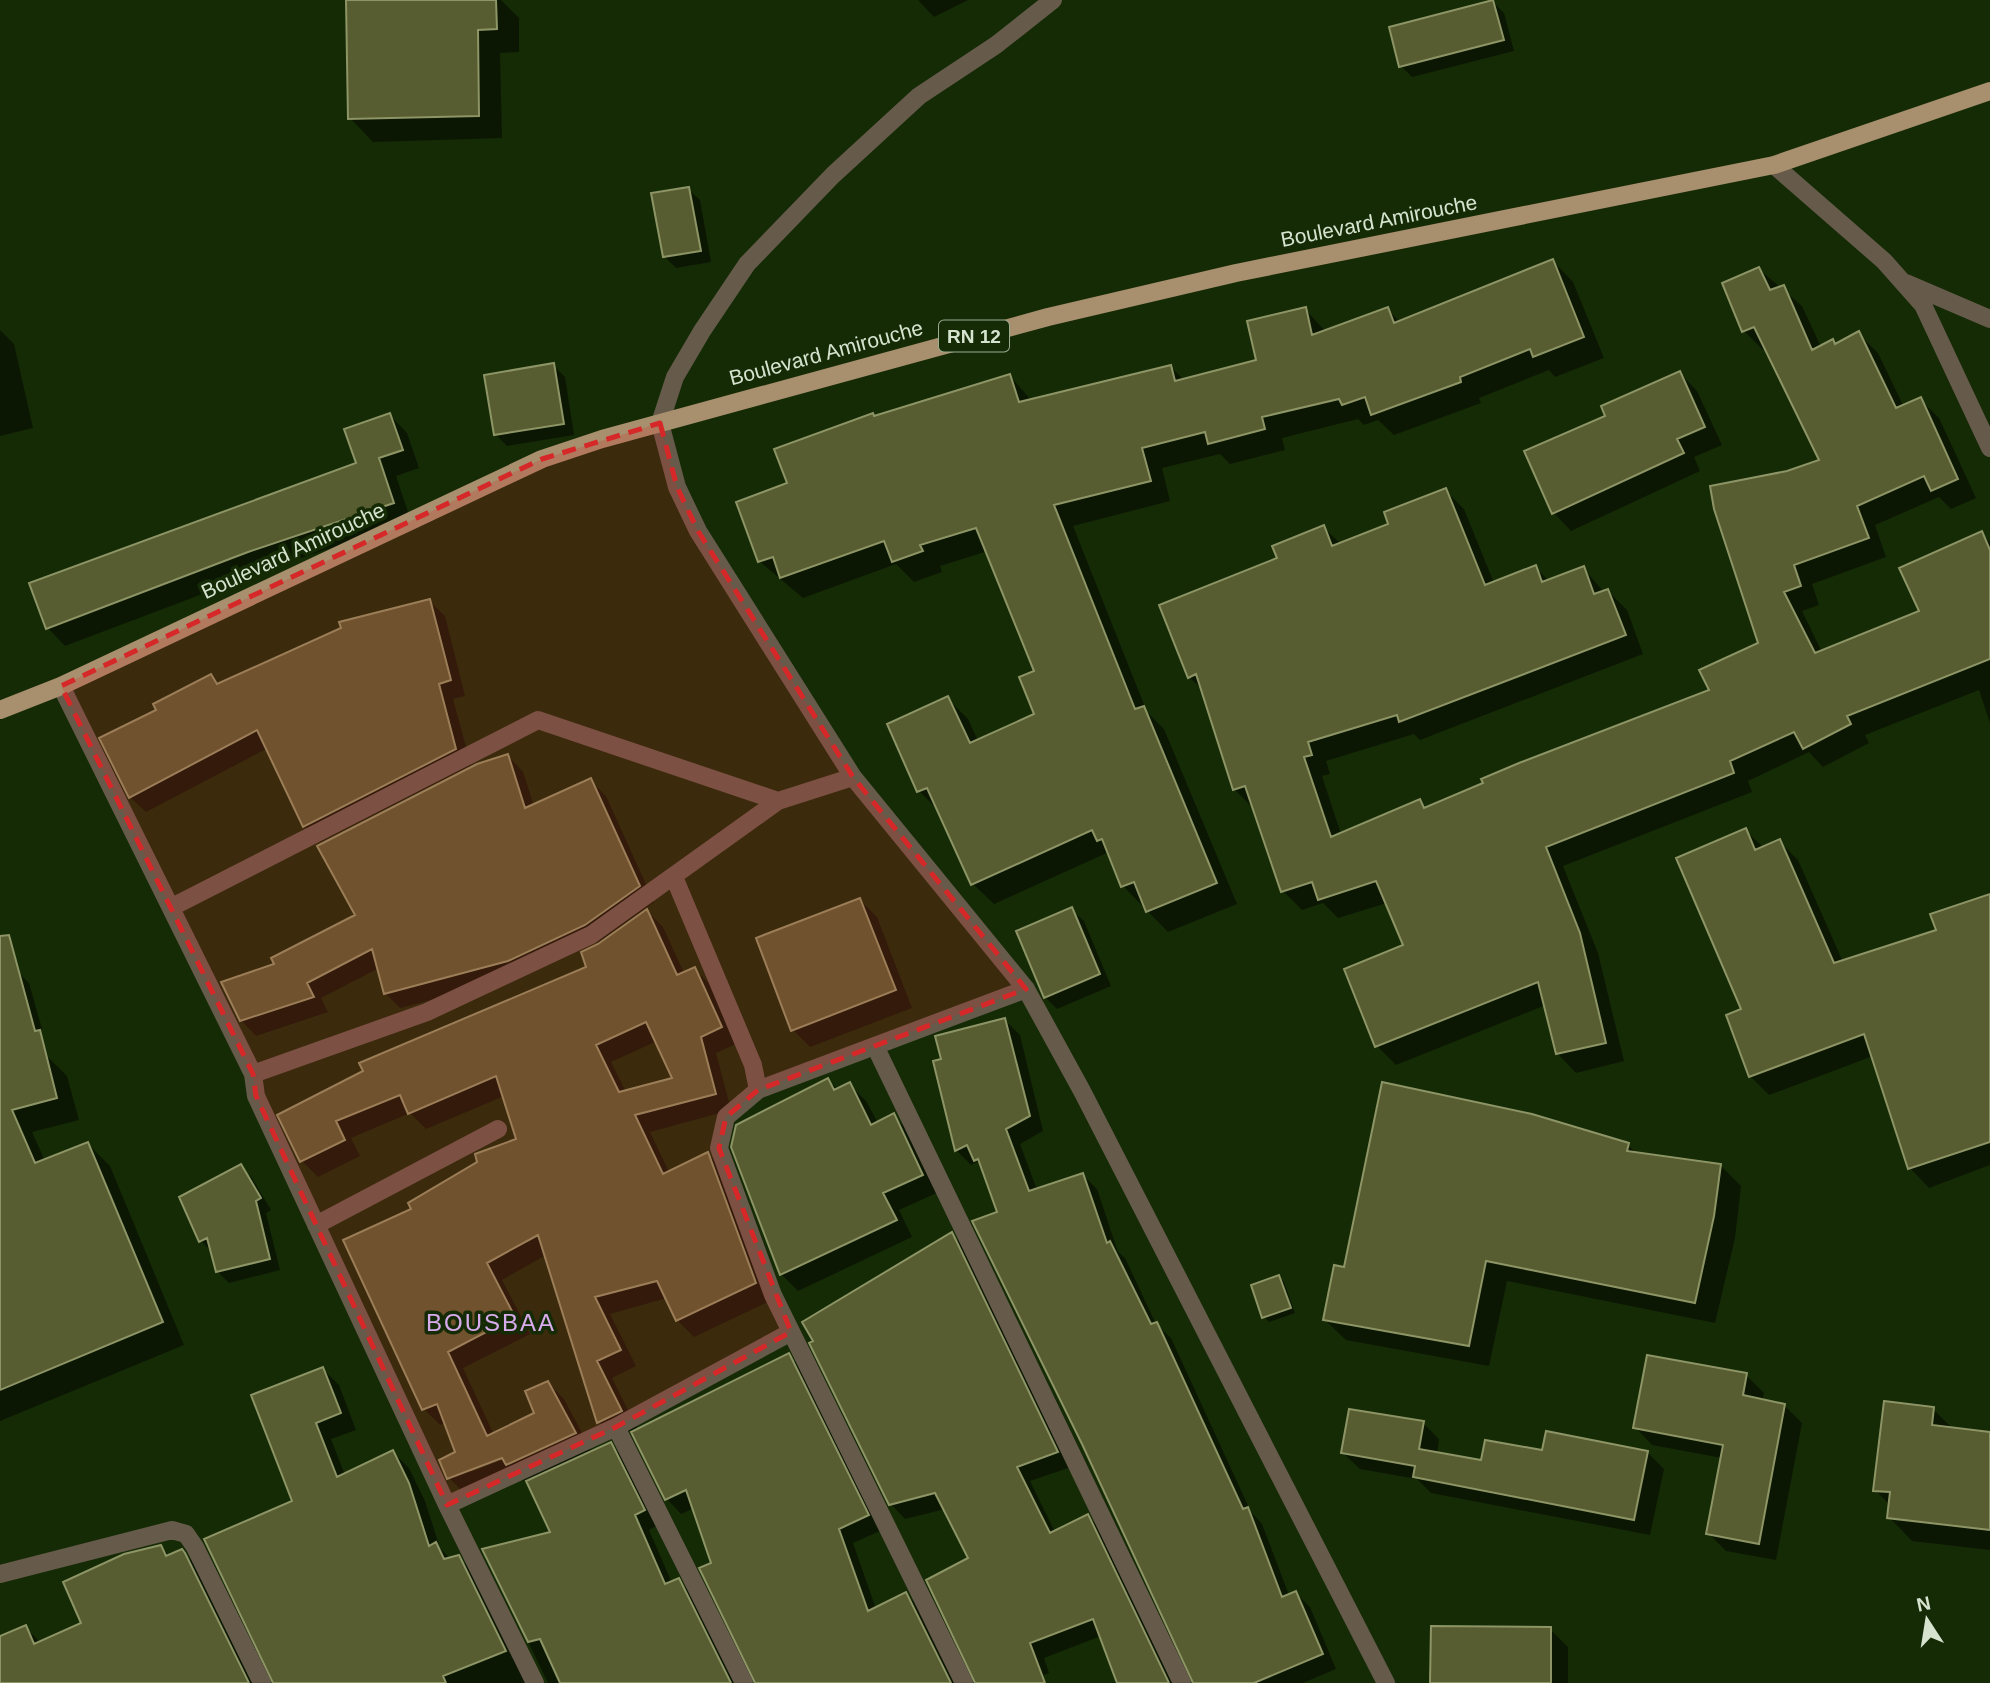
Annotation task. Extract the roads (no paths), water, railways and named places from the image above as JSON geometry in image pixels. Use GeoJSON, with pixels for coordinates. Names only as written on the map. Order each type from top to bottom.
{"type":"FeatureCollection","features":[{"type":"Feature","properties":{"kind":"main road","name":"Boulevard Amirouche"},"geometry":{"type":"LineString","coordinates":[[0,710],[61,686],[542,459],[660,423],[1048,317],[1236,273],[1774,165],[1990,91]]}},
{"type":"Feature","properties":{"kind":"street"},"geometry":{"type":"LineString","coordinates":[[1053,0],[996,45],[919,96],[833,175],[747,264],[675,377],[660,423],[677,487],[698,531],[853,777],[1026,989],[1082,1091],[1386,1683]]}},
{"type":"Feature","properties":{"kind":"street"},"geometry":{"type":"LineString","coordinates":[[1774,165],[1884,261],[1923,305],[1990,449]]}},
{"type":"Feature","properties":{"kind":"street"},"geometry":{"type":"LineString","coordinates":[[1902,282],[1990,319]]}},
{"type":"Feature","properties":{"kind":"street"},"geometry":{"type":"LineString","coordinates":[[61,686],[253,1074],[256,1096],[447,1505],[535,1683]]}},
{"type":"Feature","properties":{"kind":"street"},"geometry":{"type":"LineString","coordinates":[[172,907],[538,720],[778,802]]}},
{"type":"Feature","properties":{"kind":"street"},"geometry":{"type":"LineString","coordinates":[[253,1074],[427,1012],[591,935],[778,802],[853,777]]}},
{"type":"Feature","properties":{"kind":"street"},"geometry":{"type":"LineString","coordinates":[[674,877],[753,1065],[758,1090]]}},
{"type":"Feature","properties":{"kind":"street"},"geometry":{"type":"LineString","coordinates":[[964,1683],[773,1295],[719,1148],[726,1117],[758,1090],[1026,989]]}},
{"type":"Feature","properties":{"kind":"street"},"geometry":{"type":"LineString","coordinates":[[875,1046],[1182,1683]]}},
{"type":"Feature","properties":{"kind":"street"},"geometry":{"type":"LineString","coordinates":[[316,1225],[498,1129]]}},
{"type":"Feature","properties":{"kind":"street"},"geometry":{"type":"LineString","coordinates":[[447,1505],[616,1427],[791,1332]]}},
{"type":"Feature","properties":{"kind":"street"},"geometry":{"type":"LineString","coordinates":[[616,1427],[744,1683]]}},
{"type":"Feature","properties":{"kind":"street"},"geometry":{"type":"LineString","coordinates":[[0,1574],[112,1547],[153,1533],[172,1530],[186,1534],[195,1547],[262,1683]]}},
{"type":"Feature","properties":{"kind":"district","name":"BOUSBAA"},"geometry":{"type":"Point","coordinates":[491,1323]}}]}
